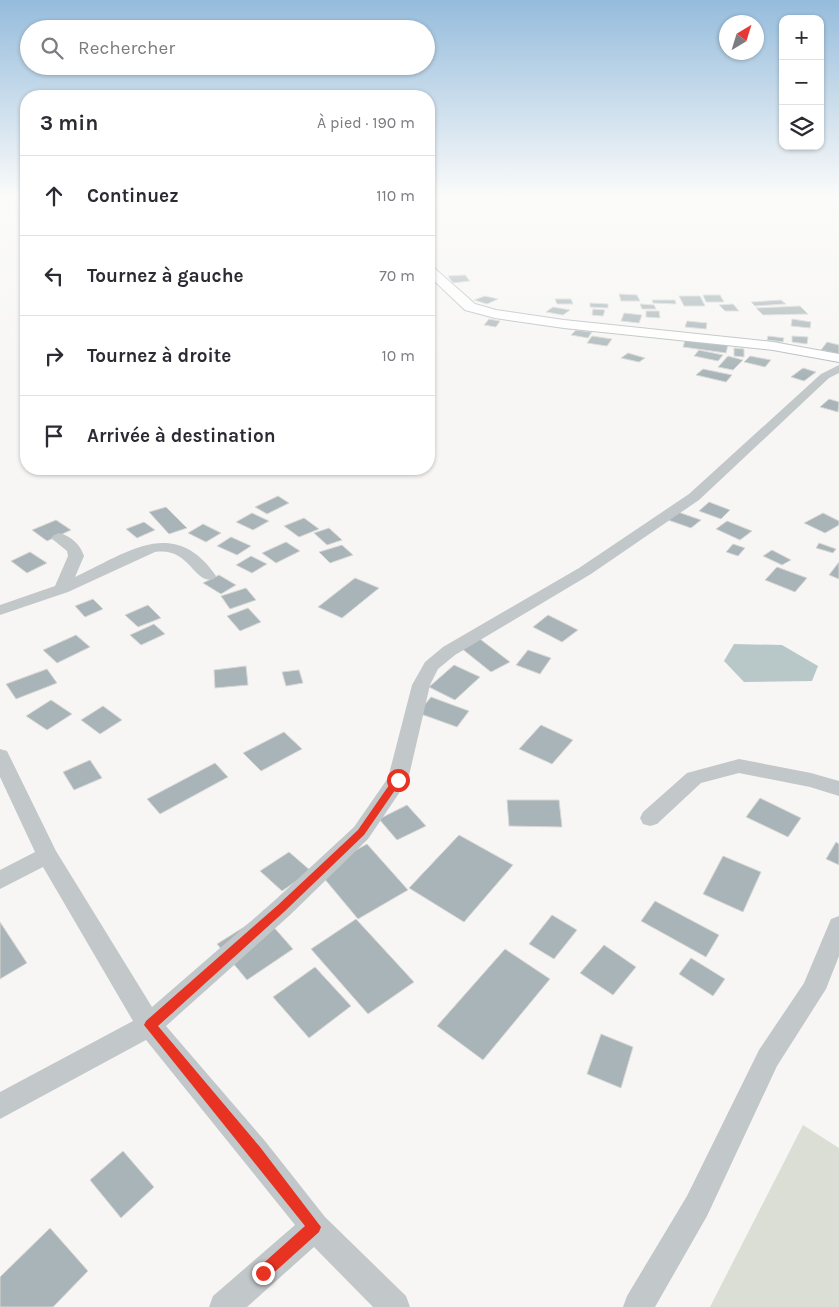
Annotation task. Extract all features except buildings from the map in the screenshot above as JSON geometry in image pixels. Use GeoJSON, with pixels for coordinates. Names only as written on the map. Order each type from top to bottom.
{"type":"FeatureCollection","features":[{"type":"Feature","properties":{"kind":"main road"},"geometry":{"type":"LineString","coordinates":[[435,275],[470,307],[495,314],[564,324],[773,346],[839,358]]}},
{"type":"Feature","properties":{"kind":"street"},"geometry":{"type":"LineString","coordinates":[[0,1106],[150,1025],[282,908],[361,832],[398,780],[421,685],[431,666],[449,651],[585,571],[694,496],[825,376],[839,368]]}},
{"type":"Feature","properties":{"kind":"street"},"geometry":{"type":"LineString","coordinates":[[59,538],[76,551],[76,556],[62,589]]}},
{"type":"Feature","properties":{"kind":"street"},"geometry":{"type":"LineString","coordinates":[[0,610],[62,589],[152,548],[162,546],[185,551],[208,576]]}},
{"type":"Feature","properties":{"kind":"street"},"geometry":{"type":"LineString","coordinates":[[0,756],[47,855],[150,1025],[255,1151],[314,1227],[395,1307]]}},
{"type":"Feature","properties":{"kind":"street"},"geometry":{"type":"LineString","coordinates":[[650,818],[694,778],[739,766],[811,780],[839,789]]}},
{"type":"Feature","properties":{"kind":"street"},"geometry":{"type":"LineString","coordinates":[[0,880],[47,855]]}},
{"type":"Feature","properties":{"kind":"street"},"geometry":{"type":"LineString","coordinates":[[638,1307],[697,1206],[768,1058],[814,989],[839,926]]}},
{"type":"Feature","properties":{"kind":"street"},"geometry":{"type":"LineString","coordinates":[[224,1307],[314,1227]]}},
{"type":"Feature","properties":{"kind":"shaded area"},"geometry":{"type":"Polygon","coordinates":[[[734,644],[782,645],[818,666],[812,681],[744,682],[724,661],[734,644]]]}},
{"type":"Feature","properties":{"kind":"shaded area"},"geometry":{"type":"Polygon","coordinates":[[[803,1125],[839,1148],[839,1307],[710,1307],[803,1125]]]}},
{"type":"Feature","properties":{"kind":"route"},"geometry":{"type":"LineString","coordinates":[[263,1273],[314,1227],[255,1151],[150,1025],[282,908],[361,832],[398,780]]}}]}
